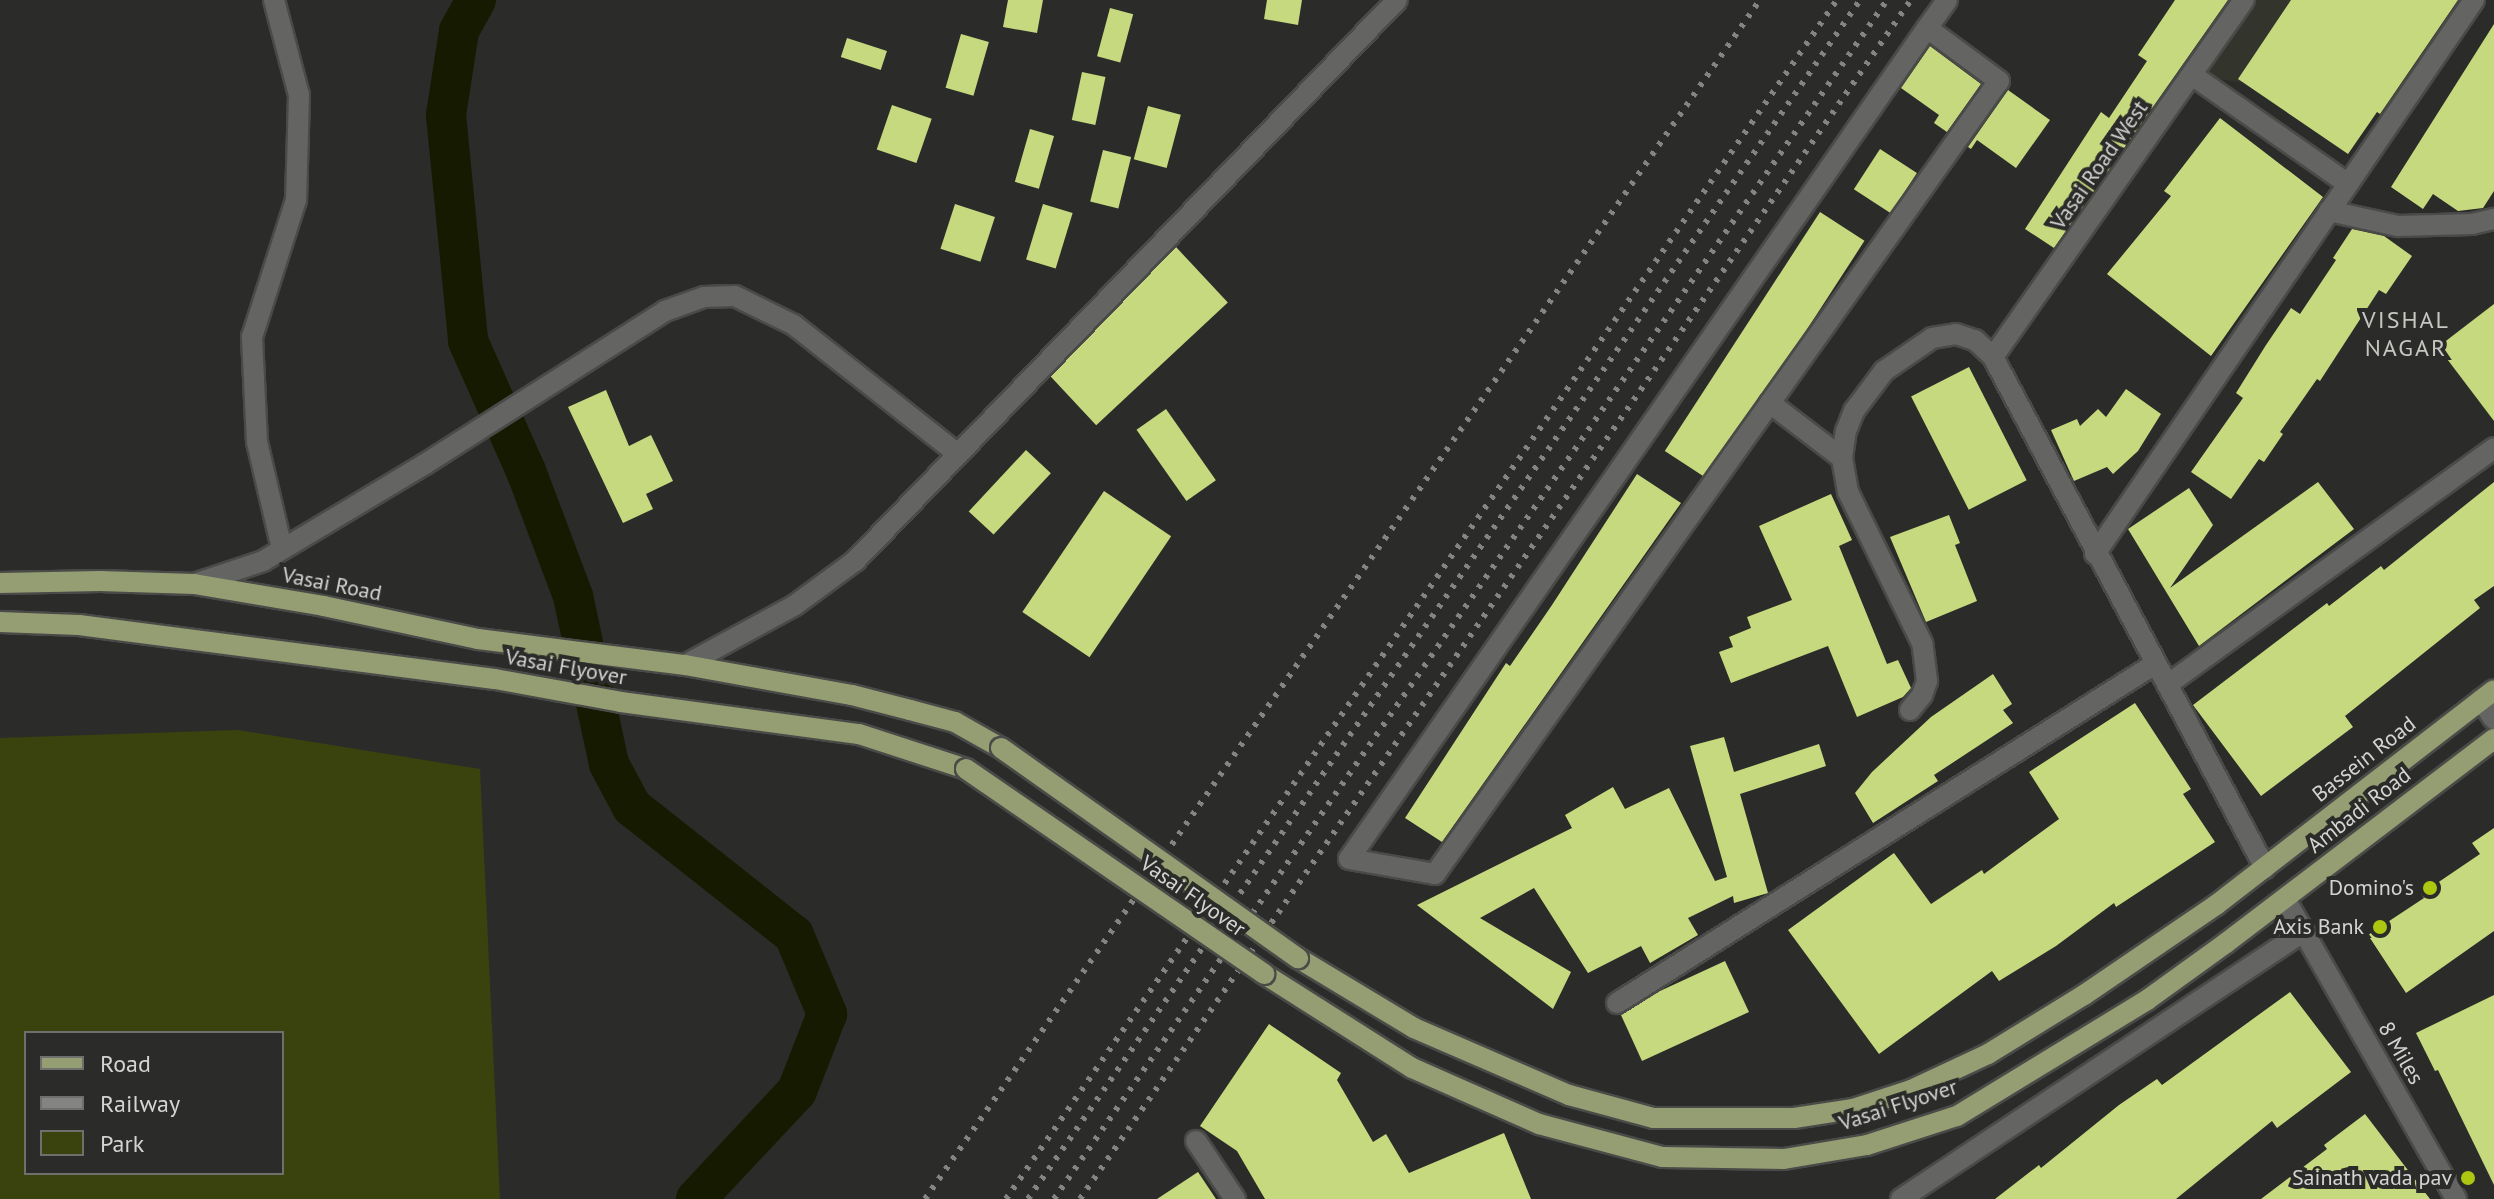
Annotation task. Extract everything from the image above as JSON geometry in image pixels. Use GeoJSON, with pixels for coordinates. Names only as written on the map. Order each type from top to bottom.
{"type":"FeatureCollection","features":[{"type":"Feature","properties":{"kind":"main road","name":"Vasai Road"},"geometry":{"type":"LineString","coordinates":[[0,583],[100,581],[194,584],[324,606],[478,639],[685,665]]}},
{"type":"Feature","properties":{"kind":"main road","name":"Vasai Flyover"},"geometry":{"type":"LineString","coordinates":[[0,622],[79,625],[495,679],[621,702],[859,734],[966,769],[1264,974],[1412,1068],[1539,1124],[1662,1157],[1784,1159],[1867,1145],[1957,1116],[2147,1000],[2285,899]]}},
{"type":"Feature","properties":{"kind":"main road","name":"Vasai Flyover"},"geometry":{"type":"LineString","coordinates":[[685,665],[852,695],[955,722],[1001,748],[1298,958],[1414,1028],[1569,1095],[1653,1118],[1794,1118],[1853,1109],[1911,1090],[1988,1054],[2048,1017],[2204,913],[2265,868]]}},
{"type":"Feature","properties":{"kind":"main road","name":"Bassein Road"},"geometry":{"type":"LineString","coordinates":[[2265,868],[2487,695]]}},
{"type":"Feature","properties":{"kind":"main road","name":"Ambadi Road"},"geometry":{"type":"LineString","coordinates":[[2285,899],[2494,739]]}},
{"type":"Feature","properties":{"kind":"main road"},"geometry":{"type":"LineString","coordinates":[[2265,868],[2285,899]]}},
{"type":"Feature","properties":{"kind":"street"},"geometry":{"type":"LineString","coordinates":[[274,0],[299,95],[296,200],[252,337],[257,442],[282,549]]}},
{"type":"Feature","properties":{"kind":"street"},"geometry":{"type":"LineString","coordinates":[[685,665],[795,605],[855,561],[1397,0]]}},
{"type":"Feature","properties":{"kind":"street"},"geometry":{"type":"LineString","coordinates":[[1927,28],[1999,81],[1435,874],[1349,859],[1927,28],[1947,0]]}},
{"type":"Feature","properties":{"kind":"street","name":"Vasai Road West"},"geometry":{"type":"LineString","coordinates":[[1993,357],[2244,0]]}},
{"type":"Feature","properties":{"kind":"street"},"geometry":{"type":"LineString","coordinates":[[2095,554],[2474,0]]}},
{"type":"Feature","properties":{"kind":"street"},"geometry":{"type":"LineString","coordinates":[[2192,75],[2348,184]]}},
{"type":"Feature","properties":{"kind":"street"},"geometry":{"type":"LineString","coordinates":[[2329,211],[2398,226],[2472,224],[2494,219]]}},
{"type":"Feature","properties":{"kind":"street"},"geometry":{"type":"LineString","coordinates":[[194,584],[263,561],[425,464],[665,311],[704,297],[735,296],[794,325],[958,454]]}},
{"type":"Feature","properties":{"kind":"street"},"geometry":{"type":"LineString","coordinates":[[1910,710],[1922,695],[1927,681],[1922,643],[1848,492],[1842,458],[1846,431],[1867,390],[1884,371],[1932,338],[1956,334],[1975,340],[1993,357],[2095,554],[2265,868]]}},
{"type":"Feature","properties":{"kind":"street"},"geometry":{"type":"LineString","coordinates":[[1770,403],[1842,458]]}},
{"type":"Feature","properties":{"kind":"street"},"geometry":{"type":"LineString","coordinates":[[2167,685],[2494,448]]}},
{"type":"Feature","properties":{"kind":"street"},"geometry":{"type":"LineString","coordinates":[[1617,1003],[2155,664]]}},
{"type":"Feature","properties":{"kind":"street"},"geometry":{"type":"LineString","coordinates":[[2487,695],[2494,719]]}},
{"type":"Feature","properties":{"kind":"street"},"geometry":{"type":"LineString","coordinates":[[1901,1199],[2304,931],[2285,899]]}},
{"type":"Feature","properties":{"kind":"street","name":"8 Miles"},"geometry":{"type":"LineString","coordinates":[[2304,931],[2456,1199]]}},
{"type":"Feature","properties":{"kind":"street"},"geometry":{"type":"LineString","coordinates":[[1196,1141],[1235,1199]]}},
{"type":"Feature","properties":{"kind":"shaded area"},"geometry":{"type":"Polygon","coordinates":[[[2244,0],[2380,0],[2401,106],[2192,75],[2244,0]]]}},
{"type":"Feature","properties":{"kind":"green space"},"geometry":{"type":"Polygon","coordinates":[[[238,730],[480,769],[500,1199],[0,1199],[0,738],[238,730]]]}},
{"type":"Feature","properties":{"kind":"building"},"geometry":{"type":"Polygon","coordinates":[[[1008,0],[1043,0],[1037,33],[1003,27],[1008,0]]]}},
{"type":"Feature","properties":{"kind":"building"},"geometry":{"type":"Polygon","coordinates":[[[1267,0],[1302,0],[1298,25],[1264,19],[1267,0]]]}},
{"type":"Feature","properties":{"kind":"building"},"geometry":{"type":"Polygon","coordinates":[[[2175,0],[2228,0],[2054,248],[2025,229],[2101,112],[2109,118],[2147,61],[2138,55],[2175,0]]]}},
{"type":"Feature","properties":{"kind":"building"},"geometry":{"type":"Polygon","coordinates":[[[2291,0],[2458,0],[2380,114],[2377,112],[2348,154],[2238,79],[2291,0]]]}},
{"type":"Feature","properties":{"kind":"building"},"geometry":{"type":"Polygon","coordinates":[[[1110,8],[1133,14],[1120,63],[1097,56],[1110,8]]]}},
{"type":"Feature","properties":{"kind":"building"},"geometry":{"type":"Polygon","coordinates":[[[2494,24],[2494,191],[2483,208],[2458,211],[2433,194],[2423,209],[2391,187],[2494,24]]]}},
{"type":"Feature","properties":{"kind":"building"},"geometry":{"type":"Polygon","coordinates":[[[961,34],[989,42],[973,96],[946,88],[961,34]]]}},
{"type":"Feature","properties":{"kind":"building"},"geometry":{"type":"Polygon","coordinates":[[[847,38],[887,51],[881,70],[841,57],[847,38]]]}},
{"type":"Feature","properties":{"kind":"building"},"geometry":{"type":"Polygon","coordinates":[[[1930,46],[1981,84],[1947,132],[1934,123],[1939,115],[1901,88],[1930,46]]]}},
{"type":"Feature","properties":{"kind":"building"},"geometry":{"type":"Polygon","coordinates":[[[1082,72],[1105,77],[1095,125],[1072,120],[1082,72]]]}},
{"type":"Feature","properties":{"kind":"building"},"geometry":{"type":"Polygon","coordinates":[[[2008,90],[2050,120],[2016,168],[1977,140],[1971,149],[1968,147],[2008,90]]]}},
{"type":"Feature","properties":{"kind":"building"},"geometry":{"type":"Polygon","coordinates":[[[892,105],[932,119],[916,163],[877,149],[892,105]]]}},
{"type":"Feature","properties":{"kind":"building"},"geometry":{"type":"Polygon","coordinates":[[[1148,106],[1181,115],[1167,168],[1134,159],[1148,106]]]}},
{"type":"Feature","properties":{"kind":"building"},"geometry":{"type":"Polygon","coordinates":[[[2220,118],[2323,197],[2211,356],[2107,274],[2171,196],[2164,191],[2220,118]]]}},
{"type":"Feature","properties":{"kind":"building"},"geometry":{"type":"Polygon","coordinates":[[[1030,129],[1054,136],[1039,189],[1015,182],[1030,129]]]}},
{"type":"Feature","properties":{"kind":"building"},"geometry":{"type":"Polygon","coordinates":[[[1880,149],[1917,173],[1891,213],[1854,189],[1880,149]]]}},
{"type":"Feature","properties":{"kind":"building"},"geometry":{"type":"Polygon","coordinates":[[[1103,150],[1131,157],[1118,208],[1090,201],[1103,150]]]}},
{"type":"Feature","properties":{"kind":"building"},"geometry":{"type":"Polygon","coordinates":[[[955,204],[995,217],[980,262],[940,249],[955,204]]]}},
{"type":"Feature","properties":{"kind":"building"},"geometry":{"type":"Polygon","coordinates":[[[1043,204],[1073,213],[1056,269],[1026,259],[1043,204]]]}},
{"type":"Feature","properties":{"kind":"building"},"geometry":{"type":"Polygon","coordinates":[[[1820,212],[1864,241],[1709,480],[1665,451],[1820,212]]]}},
{"type":"Feature","properties":{"kind":"building"},"geometry":{"type":"Polygon","coordinates":[[[2352,229],[2384,236],[2412,256],[2386,294],[2379,290],[2320,381],[2317,379],[2280,432],[2283,434],[2264,462],[2259,459],[2231,499],[2191,472],[2243,398],[2236,393],[2266,345],[2291,308],[2300,314],[2336,260],[2333,258],[2352,229]]]}},
{"type":"Feature","properties":{"kind":"building"},"geometry":{"type":"Polygon","coordinates":[[[1176,247],[1228,303],[1096,425],[1044,370],[1176,247]]]}},
{"type":"Feature","properties":{"kind":"building"},"geometry":{"type":"Polygon","coordinates":[[[2494,304],[2494,421],[2438,347],[2494,304]]]}},
{"type":"Feature","properties":{"kind":"building"},"geometry":{"type":"Polygon","coordinates":[[[1969,367],[2027,480],[1969,510],[1911,397],[1969,367]]]}},
{"type":"Feature","properties":{"kind":"building"},"geometry":{"type":"Polygon","coordinates":[[[2126,389],[2161,414],[2138,451],[2113,474],[2107,467],[2074,481],[2051,430],[2077,419],[2080,426],[2098,409],[2106,417],[2126,389]]]}},
{"type":"Feature","properties":{"kind":"building"},"geometry":{"type":"Polygon","coordinates":[[[606,390],[629,446],[651,435],[673,481],[646,494],[653,509],[623,523],[568,407],[606,390]]]}},
{"type":"Feature","properties":{"kind":"building"},"geometry":{"type":"Polygon","coordinates":[[[1166,409],[1216,480],[1186,501],[1137,430],[1166,409]]]}},
{"type":"Feature","properties":{"kind":"building"},"geometry":{"type":"Polygon","coordinates":[[[1026,450],[1051,473],[994,535],[969,511],[1026,450]]]}},
{"type":"Feature","properties":{"kind":"building"},"geometry":{"type":"Polygon","coordinates":[[[1637,474],[1681,503],[1442,842],[1405,818],[1506,663],[1510,666],[1637,474]]]}},
{"type":"Feature","properties":{"kind":"building"},"geometry":{"type":"Polygon","coordinates":[[[2318,482],[2354,529],[2199,646],[2128,529],[2189,488],[2213,525],[2170,588],[2318,482]]]}},
{"type":"Feature","properties":{"kind":"building"},"geometry":{"type":"Polygon","coordinates":[[[2494,482],[2494,586],[2474,600],[2480,608],[2345,716],[2353,727],[2261,796],[2193,705],[2327,603],[2329,606],[2381,566],[2384,570],[2494,482]]]}},
{"type":"Feature","properties":{"kind":"building"},"geometry":{"type":"Polygon","coordinates":[[[1104,491],[1171,536],[1090,657],[1022,612],[1104,491]]]}},
{"type":"Feature","properties":{"kind":"building"},"geometry":{"type":"Polygon","coordinates":[[[1831,494],[1852,540],[1839,546],[1887,664],[1898,660],[1911,688],[1903,697],[1857,717],[1828,646],[1731,683],[1719,652],[1733,647],[1729,637],[1751,628],[1747,617],[1792,600],[1759,526],[1831,494]]]}},
{"type":"Feature","properties":{"kind":"building"},"geometry":{"type":"Polygon","coordinates":[[[1949,515],[1960,543],[1955,545],[1977,601],[1926,622],[1890,537],[1949,515]]]}},
{"type":"Feature","properties":{"kind":"building"},"geometry":{"type":"Polygon","coordinates":[[[1993,674],[2012,704],[2003,710],[2013,723],[1934,775],[1938,781],[1873,823],[1855,793],[1872,772],[1931,717],[1993,674]]]}},
{"type":"Feature","properties":{"kind":"building"},"geometry":{"type":"Polygon","coordinates":[[[2135,703],[2191,789],[2183,794],[2215,842],[2116,907],[2114,903],[2056,946],[1999,981],[1992,971],[1879,1054],[1788,930],[1894,853],[1931,904],[1982,870],[1984,874],[2059,819],[2029,772],[2135,703]]]}},
{"type":"Feature","properties":{"kind":"building"},"geometry":{"type":"Polygon","coordinates":[[[1724,737],[1734,772],[1819,744],[1826,766],[1740,794],[1768,893],[1734,903],[1733,896],[1688,918],[1698,935],[1650,963],[1641,946],[1588,973],[1534,888],[1480,918],[1571,972],[1553,1009],[1417,905],[1572,828],[1565,815],[1613,787],[1625,809],[1669,788],[1715,881],[1727,877],[1690,746],[1724,737]]]}},
{"type":"Feature","properties":{"kind":"building"},"geometry":{"type":"Polygon","coordinates":[[[2494,828],[2494,931],[2406,993],[2368,935],[2424,898],[2421,894],[2480,854],[2472,843],[2494,828]]]}},
{"type":"Feature","properties":{"kind":"building"},"geometry":{"type":"Polygon","coordinates":[[[1725,961],[1749,1012],[1642,1061],[1621,1015],[1660,991],[1725,961]]]}},
{"type":"Feature","properties":{"kind":"building"},"geometry":{"type":"Polygon","coordinates":[[[2290,992],[2351,1072],[2277,1128],[2272,1121],[2176,1199],[1995,1199],[2039,1165],[2041,1168],[2119,1105],[2157,1079],[2162,1085],[2290,992]]]}},
{"type":"Feature","properties":{"kind":"building"},"geometry":{"type":"Polygon","coordinates":[[[2494,995],[2494,1185],[2438,1070],[2435,1071],[2416,1033],[2494,995]]]}},
{"type":"Feature","properties":{"kind":"building"},"geometry":{"type":"Polygon","coordinates":[[[1269,1024],[1341,1073],[1337,1080],[1373,1142],[1386,1134],[1409,1173],[1504,1133],[1531,1199],[1265,1199],[1237,1151],[1200,1126],[1269,1024]]]}},
{"type":"Feature","properties":{"kind":"building"},"geometry":{"type":"Polygon","coordinates":[[[2365,1114],[2430,1199],[2261,1199],[2327,1149],[2324,1145],[2365,1114]]]}},
{"type":"Feature","properties":{"kind":"building"},"geometry":{"type":"Polygon","coordinates":[[[1198,1172],[1216,1199],[1157,1199],[1198,1172]]]}},
{"type":"Feature","properties":{"kind":"waterway"},"geometry":{"type":"LineString","coordinates":[[476,0],[459,31],[446,115],[468,341],[526,471],[573,596],[609,764],[632,807],[794,935],[827,1014],[797,1091],[696,1199]]}},
{"type":"Feature","properties":{"kind":"railway"},"geometry":{"type":"LineString","coordinates":[[925,1199],[1760,0]]}},
{"type":"Feature","properties":{"kind":"railway"},"geometry":{"type":"LineString","coordinates":[[1006,1199],[1837,0]]}},
{"type":"Feature","properties":{"kind":"railway"},"geometry":{"type":"LineString","coordinates":[[1028,1199],[1860,0]]}},
{"type":"Feature","properties":{"kind":"railway"},"geometry":{"type":"LineString","coordinates":[[1054,1199],[1887,0]]}},
{"type":"Feature","properties":{"kind":"railway"},"geometry":{"type":"LineString","coordinates":[[1080,1199],[1911,0]]}},
{"type":"Feature","properties":{"kind":"place","name":"Domino's"},"geometry":{"type":"Point","coordinates":[2430,888]}},
{"type":"Feature","properties":{"kind":"place","name":"Axis Bank"},"geometry":{"type":"Point","coordinates":[2380,927]}},
{"type":"Feature","properties":{"kind":"place","name":"Sainath vada pav"},"geometry":{"type":"Point","coordinates":[2468,1178]}},
{"type":"Feature","properties":{"kind":"district","name":"VISHAL NAGAR"},"geometry":{"type":"Point","coordinates":[2406,334]}}]}
